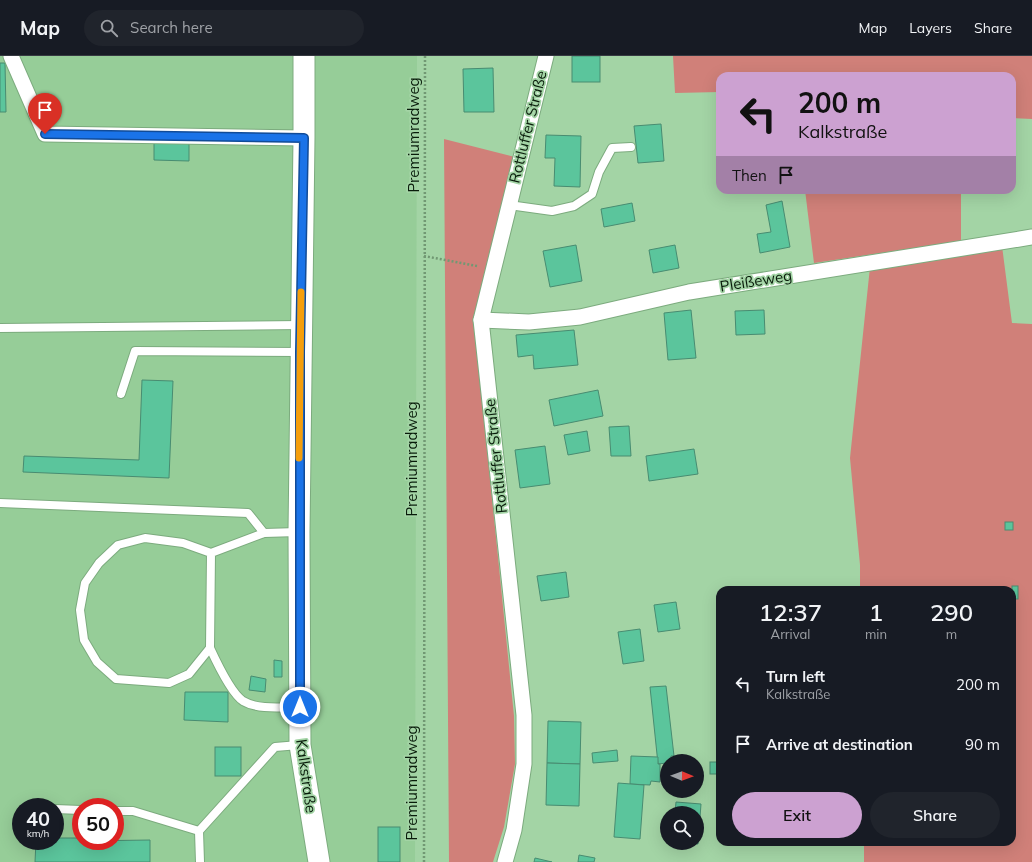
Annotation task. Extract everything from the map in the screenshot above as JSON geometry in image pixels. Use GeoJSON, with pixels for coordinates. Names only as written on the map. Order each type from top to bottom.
{"type":"FeatureCollection","features":[{"type":"Feature","properties":{"kind":"main road","name":"Kalkstraße"},"geometry":{"type":"LineString","coordinates":[[304,56],[300,352],[300,745],[320,862]]}},
{"type":"Feature","properties":{"kind":"street"},"geometry":{"type":"LineString","coordinates":[[12,56],[45,134],[304,138]]}},
{"type":"Feature","properties":{"kind":"street","name":"Rottluffer Straße"},"geometry":{"type":"LineString","coordinates":[[505,862],[514,830],[524,764],[524,715],[481,320],[546,56]]}},
{"type":"Feature","properties":{"kind":"street","name":"Pleißeweg"},"geometry":{"type":"LineString","coordinates":[[481,320],[529,322],[580,317],[688,292],[1032,237]]}},
{"type":"Feature","properties":{"kind":"lane"},"geometry":{"type":"LineString","coordinates":[[509,205],[552,211],[574,206],[592,194],[599,172],[612,148],[631,147]]}},
{"type":"Feature","properties":{"kind":"lane"},"geometry":{"type":"LineString","coordinates":[[0,328],[301,325]]}},
{"type":"Feature","properties":{"kind":"lane"},"geometry":{"type":"LineString","coordinates":[[121,394],[134,350],[300,352]]}},
{"type":"Feature","properties":{"kind":"lane"},"geometry":{"type":"LineString","coordinates":[[0,503],[248,513],[264,533]]}},
{"type":"Feature","properties":{"kind":"lane"},"geometry":{"type":"LineString","coordinates":[[210,648],[189,674],[169,683],[116,678],[97,662],[84,640],[80,610],[85,583],[99,563],[118,545],[145,538],[183,543],[211,553],[264,533],[299,532]]}},
{"type":"Feature","properties":{"kind":"lane"},"geometry":{"type":"LineString","coordinates":[[211,553],[210,648],[221,672],[242,700],[254,705],[300,707]]}},
{"type":"Feature","properties":{"kind":"lane"},"geometry":{"type":"LineString","coordinates":[[200,862],[199,831],[275,747],[300,745]]}},
{"type":"Feature","properties":{"kind":"lane"},"geometry":{"type":"LineString","coordinates":[[124,811],[133,811],[199,831]]}},
{"type":"Feature","properties":{"kind":"path","name":"Premiumradweg"},"geometry":{"type":"LineString","coordinates":[[424,862],[425,56]]}},
{"type":"Feature","properties":{"kind":"path"},"geometry":{"type":"LineString","coordinates":[[424,256],[467,263],[493,271]]}},
{"type":"Feature","properties":{"kind":"shaded area"},"geometry":{"type":"Polygon","coordinates":[[[0,56],[417,56],[415,862],[0,862],[0,56]]]}},
{"type":"Feature","properties":{"kind":"shaded area"},"geometry":{"type":"Polygon","coordinates":[[[673,56],[1032,56],[1032,119],[1016,118],[1016,72],[716,72],[716,92],[675,93],[673,56]]]}},
{"type":"Feature","properties":{"kind":"shaded area"},"geometry":{"type":"Polygon","coordinates":[[[444,139],[515,157],[474,319],[514,716],[515,764],[504,827],[493,862],[449,862],[444,139]]]}},
{"type":"Feature","properties":{"kind":"shaded area"},"geometry":{"type":"Polygon","coordinates":[[[805,194],[961,194],[961,241],[814,263],[805,194]]]}},
{"type":"Feature","properties":{"kind":"shaded area"},"geometry":{"type":"Polygon","coordinates":[[[1002,246],[1012,323],[1032,324],[1032,862],[864,862],[864,846],[1016,846],[1016,586],[860,586],[860,565],[850,458],[870,267],[1002,246]]]}},
{"type":"Feature","properties":{"kind":"building"},"geometry":{"type":"Polygon","coordinates":[[[572,56],[600,56],[600,82],[572,82],[572,56]]]}},
{"type":"Feature","properties":{"kind":"building"},"geometry":{"type":"Polygon","coordinates":[[[0,63],[5,63],[6,112],[0,112],[0,63]]]}},
{"type":"Feature","properties":{"kind":"building"},"geometry":{"type":"Polygon","coordinates":[[[493,68],[494,112],[464,112],[463,69],[493,68]]]}},
{"type":"Feature","properties":{"kind":"building"},"geometry":{"type":"Polygon","coordinates":[[[661,124],[664,161],[638,163],[634,126],[661,124]]]}},
{"type":"Feature","properties":{"kind":"building"},"geometry":{"type":"Polygon","coordinates":[[[546,135],[581,136],[580,187],[554,186],[555,158],[545,158],[546,135]]]}},
{"type":"Feature","properties":{"kind":"building"},"geometry":{"type":"Polygon","coordinates":[[[154,139],[189,139],[189,161],[154,160],[154,139]]]}},
{"type":"Feature","properties":{"kind":"building"},"geometry":{"type":"Polygon","coordinates":[[[782,201],[790,247],[760,253],[757,234],[771,232],[766,205],[782,201]]]}},
{"type":"Feature","properties":{"kind":"building"},"geometry":{"type":"Polygon","coordinates":[[[632,203],[635,221],[604,227],[601,209],[632,203]]]}},
{"type":"Feature","properties":{"kind":"building"},"geometry":{"type":"Polygon","coordinates":[[[576,245],[582,281],[550,287],[543,251],[576,245]]]}},
{"type":"Feature","properties":{"kind":"building"},"geometry":{"type":"Polygon","coordinates":[[[675,245],[679,268],[653,273],[649,250],[675,245]]]}},
{"type":"Feature","properties":{"kind":"building"},"geometry":{"type":"Polygon","coordinates":[[[691,310],[696,358],[668,360],[664,313],[691,310]]]}},
{"type":"Feature","properties":{"kind":"building"},"geometry":{"type":"Polygon","coordinates":[[[764,310],[765,334],[736,335],[735,311],[764,310]]]}},
{"type":"Feature","properties":{"kind":"building"},"geometry":{"type":"Polygon","coordinates":[[[574,330],[578,365],[534,369],[533,355],[518,357],[516,335],[574,330]]]}},
{"type":"Feature","properties":{"kind":"building"},"geometry":{"type":"Polygon","coordinates":[[[142,380],[173,381],[169,478],[23,472],[24,456],[139,460],[142,380]]]}},
{"type":"Feature","properties":{"kind":"building"},"geometry":{"type":"Polygon","coordinates":[[[598,390],[603,416],[554,426],[549,400],[598,390]]]}},
{"type":"Feature","properties":{"kind":"building"},"geometry":{"type":"Polygon","coordinates":[[[629,426],[631,456],[611,456],[609,427],[629,426]]]}},
{"type":"Feature","properties":{"kind":"building"},"geometry":{"type":"Polygon","coordinates":[[[587,431],[590,451],[568,455],[564,435],[587,431]]]}},
{"type":"Feature","properties":{"kind":"building"},"geometry":{"type":"Polygon","coordinates":[[[545,446],[550,484],[520,488],[515,450],[545,446]]]}},
{"type":"Feature","properties":{"kind":"building"},"geometry":{"type":"Polygon","coordinates":[[[694,449],[698,474],[649,481],[646,456],[694,449]]]}},
{"type":"Feature","properties":{"kind":"building"},"geometry":{"type":"Polygon","coordinates":[[[1005,522],[1013,522],[1013,530],[1005,530],[1005,522]]]}},
{"type":"Feature","properties":{"kind":"building"},"geometry":{"type":"Polygon","coordinates":[[[566,572],[569,597],[541,601],[537,576],[566,572]]]}},
{"type":"Feature","properties":{"kind":"building"},"geometry":{"type":"Polygon","coordinates":[[[1016,586],[1018,586],[1018,599],[1016,599],[1016,586]]]}},
{"type":"Feature","properties":{"kind":"building"},"geometry":{"type":"Polygon","coordinates":[[[676,602],[680,629],[658,632],[654,605],[676,602]]]}},
{"type":"Feature","properties":{"kind":"building"},"geometry":{"type":"Polygon","coordinates":[[[640,629],[644,661],[623,664],[618,632],[640,629]]]}},
{"type":"Feature","properties":{"kind":"building"},"geometry":{"type":"Polygon","coordinates":[[[274,660],[282,661],[282,677],[274,677],[274,660]]]}},
{"type":"Feature","properties":{"kind":"building"},"geometry":{"type":"Polygon","coordinates":[[[251,676],[266,679],[265,692],[249,690],[251,676]]]}},
{"type":"Feature","properties":{"kind":"building"},"geometry":{"type":"Polygon","coordinates":[[[666,686],[674,754],[660,754],[660,764],[658,764],[650,687],[666,686]]]}},
{"type":"Feature","properties":{"kind":"building"},"geometry":{"type":"Polygon","coordinates":[[[185,692],[228,692],[228,722],[184,720],[185,692]]]}},
{"type":"Feature","properties":{"kind":"building"},"geometry":{"type":"Polygon","coordinates":[[[548,721],[581,722],[580,764],[547,763],[548,721]]]}},
{"type":"Feature","properties":{"kind":"building"},"geometry":{"type":"Polygon","coordinates":[[[215,747],[241,747],[241,776],[215,776],[215,747]]]}},
{"type":"Feature","properties":{"kind":"building"},"geometry":{"type":"Polygon","coordinates":[[[617,750],[618,761],[593,763],[592,753],[617,750]]]}},
{"type":"Feature","properties":{"kind":"building"},"geometry":{"type":"Polygon","coordinates":[[[631,756],[658,757],[658,764],[660,764],[660,782],[651,781],[650,785],[630,784],[631,756]]]}},
{"type":"Feature","properties":{"kind":"building"},"geometry":{"type":"Polygon","coordinates":[[[710,762],[716,762],[716,774],[710,774],[710,762]]]}},
{"type":"Feature","properties":{"kind":"building"},"geometry":{"type":"Polygon","coordinates":[[[547,763],[580,764],[579,806],[546,805],[547,763]]]}},
{"type":"Feature","properties":{"kind":"building"},"geometry":{"type":"Polygon","coordinates":[[[618,783],[644,785],[640,839],[614,837],[618,783]]]}},
{"type":"Feature","properties":{"kind":"building"},"geometry":{"type":"Polygon","coordinates":[[[676,802],[701,804],[701,806],[676,806],[676,802]]]}},
{"type":"Feature","properties":{"kind":"building"},"geometry":{"type":"Polygon","coordinates":[[[378,827],[400,827],[400,862],[378,862],[378,827]]]}},
{"type":"Feature","properties":{"kind":"building"},"geometry":{"type":"Polygon","coordinates":[[[64,838],[72,838],[72,850],[124,850],[124,840],[150,840],[150,862],[35,862],[36,850],[64,850],[64,838]]]}},
{"type":"Feature","properties":{"kind":"building"},"geometry":{"type":"Polygon","coordinates":[[[579,855],[595,858],[594,862],[578,862],[579,855]]]}},
{"type":"Feature","properties":{"kind":"building"},"geometry":{"type":"Polygon","coordinates":[[[535,858],[552,862],[534,862],[535,858]]]}},
{"type":"Feature","properties":{"kind":"slow traffic"},"geometry":{"type":"LineString","coordinates":[[299,458],[301,292]]}},
{"type":"Feature","properties":{"kind":"route"},"geometry":{"type":"LineString","coordinates":[[45,134],[304,138],[300,352],[300,707]]}}]}
